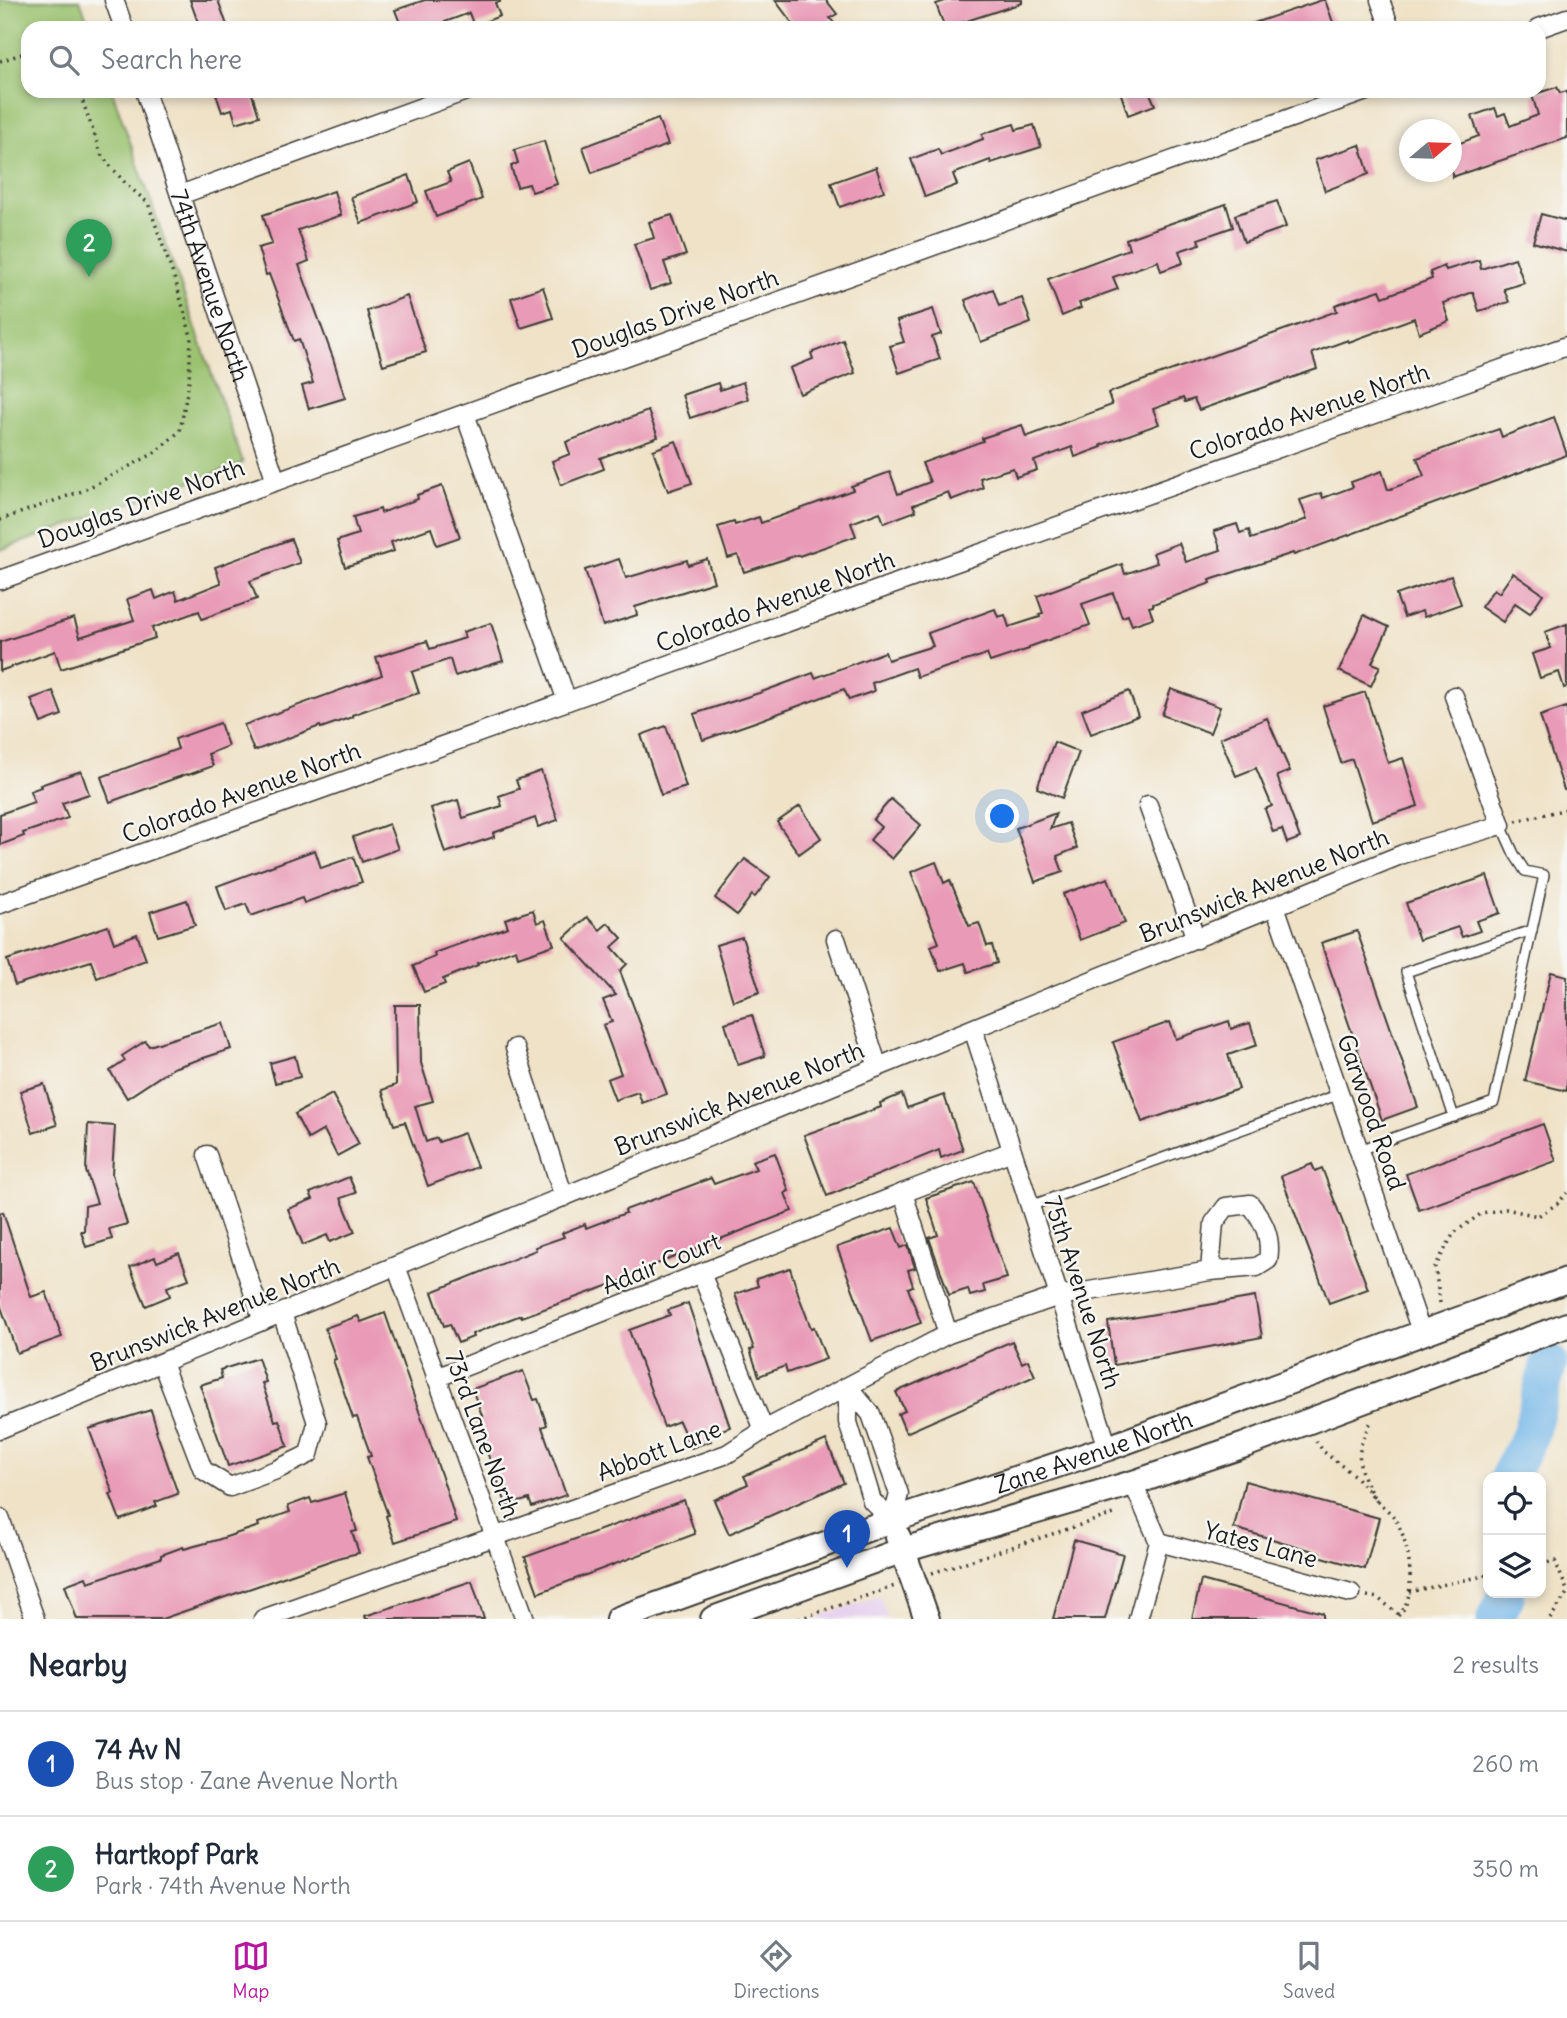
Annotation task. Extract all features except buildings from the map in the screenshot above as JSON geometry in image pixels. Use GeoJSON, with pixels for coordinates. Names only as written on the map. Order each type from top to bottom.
{"type":"FeatureCollection","features":[{"type":"Feature","properties":{"kind":"street"},"geometry":{"type":"LineString","coordinates":[[114,0],[122,21]]}},
{"type":"Feature","properties":{"kind":"street"},"geometry":{"type":"LineString","coordinates":[[1380,0],[1388,21]]}},
{"type":"Feature","properties":{"kind":"street"},"geometry":{"type":"LineString","coordinates":[[1546,26],[1567,18]]}},
{"type":"Feature","properties":{"kind":"street","name":"74th Avenue North"},"geometry":{"type":"LineString","coordinates":[[147,98],[276,481]]}},
{"type":"Feature","properties":{"kind":"street"},"geometry":{"type":"LineString","coordinates":[[180,195],[447,98]]}},
{"type":"Feature","properties":{"kind":"street","name":"Douglas Drive North"},"geometry":{"type":"LineString","coordinates":[[0,580],[1346,98]]}},
{"type":"Feature","properties":{"kind":"street","name":"Colorado Avenue North"},"geometry":{"type":"LineString","coordinates":[[0,904],[1567,346]]}},
{"type":"Feature","properties":{"kind":"street"},"geometry":{"type":"LineString","coordinates":[[465,414],[567,701]]}},
{"type":"Feature","properties":{"kind":"street"},"geometry":{"type":"LineString","coordinates":[[1454,696],[1501,825]]}},
{"type":"Feature","properties":{"kind":"street"},"geometry":{"type":"LineString","coordinates":[[1148,805],[1196,939]]}},
{"type":"Feature","properties":{"kind":"street","name":"Brunswick Avenue North"},"geometry":{"type":"LineString","coordinates":[[0,1429],[1403,854],[1501,825]]}},
{"type":"Feature","properties":{"kind":"street","name":"Garwood Road"},"geometry":{"type":"LineString","coordinates":[[1275,906],[1422,1334]]}},
{"type":"Feature","properties":{"kind":"street"},"geometry":{"type":"LineString","coordinates":[[836,939],[878,1067]]}},
{"type":"Feature","properties":{"kind":"street","name":"75th Avenue North"},"geometry":{"type":"LineString","coordinates":[[973,1029],[1108,1448]]}},
{"type":"Feature","properties":{"kind":"street"},"geometry":{"type":"LineString","coordinates":[[515,1048],[564,1197]]}},
{"type":"Feature","properties":{"kind":"street"},"geometry":{"type":"LineString","coordinates":[[948,1334],[903,1193],[1012,1150]]}},
{"type":"Feature","properties":{"kind":"street"},"geometry":{"type":"LineString","coordinates":[[207,1155],[263,1321]]}},
{"type":"Feature","properties":{"kind":"street","name":"Adair Court"},"geometry":{"type":"LineString","coordinates":[[436,1378],[903,1193]]}},
{"type":"Feature","properties":{"kind":"street","name":"73rd Lane North"},"geometry":{"type":"LineString","coordinates":[[396,1266],[524,1619]]}},
{"type":"Feature","properties":{"kind":"street","name":"Abbott Lane"},"geometry":{"type":"LineString","coordinates":[[263,1619],[727,1454],[764,1430],[948,1334],[1059,1296],[1210,1271]]}},
{"type":"Feature","properties":{"kind":"street"},"geometry":{"type":"LineString","coordinates":[[701,1273],[764,1430]]}},
{"type":"Feature","properties":{"kind":"street","name":"Zane Avenue North"},"geometry":{"type":"LineString","coordinates":[[618,1619],[892,1520],[1108,1448],[1567,1280]]}},
{"type":"Feature","properties":{"kind":"street"},"geometry":{"type":"LineString","coordinates":[[162,1363],[203,1470],[230,1487],[276,1470],[309,1454],[317,1423],[282,1313]]}},
{"type":"Feature","properties":{"kind":"street","name":"Zane Avenue North"},"geometry":{"type":"LineString","coordinates":[[713,1619],[903,1550],[1137,1493],[1245,1445],[1567,1325]]}},
{"type":"Feature","properties":{"kind":"street"},"geometry":{"type":"LineString","coordinates":[[848,1387],[848,1422],[872,1501],[892,1520],[927,1619]]}},
{"type":"Feature","properties":{"kind":"street"},"geometry":{"type":"LineString","coordinates":[[848,1387],[871,1414],[899,1494],[892,1520]]}},
{"type":"Feature","properties":{"kind":"street"},"geometry":{"type":"LineString","coordinates":[[1137,1493],[1159,1542],[1138,1619]]}},
{"type":"Feature","properties":{"kind":"street"},"geometry":{"type":"LineString","coordinates":[[0,1518],[35,1619]]}},
{"type":"Feature","properties":{"kind":"street","name":"Yates Lane"},"geometry":{"type":"LineString","coordinates":[[1159,1542],[1351,1593]]}},
{"type":"Feature","properties":{"kind":"lane"},"geometry":{"type":"LineString","coordinates":[[1359,1150],[1494,1102],[1544,875],[1525,871],[1501,825]]}},
{"type":"Feature","properties":{"kind":"lane"},"geometry":{"type":"LineString","coordinates":[[1454,1117],[1406,972],[1532,930]]}},
{"type":"Feature","properties":{"kind":"lane"},"geometry":{"type":"LineString","coordinates":[[1030,1206],[1340,1094]]}},
{"type":"Feature","properties":{"kind":"path"},"geometry":{"type":"LineString","coordinates":[[0,61],[21,54]]}},
{"type":"Feature","properties":{"kind":"path"},"geometry":{"type":"LineString","coordinates":[[0,520],[82,491],[153,454],[180,431],[189,381],[191,336],[177,286],[148,203],[126,184],[102,156],[81,98]]}},
{"type":"Feature","properties":{"kind":"path"},"geometry":{"type":"LineString","coordinates":[[1501,825],[1567,809]]}},
{"type":"Feature","properties":{"kind":"path"},"geometry":{"type":"LineString","coordinates":[[1372,1420],[1361,1441],[1359,1461],[1363,1481],[1377,1501]]}},
{"type":"Feature","properties":{"kind":"path"},"geometry":{"type":"LineString","coordinates":[[1316,1441],[1355,1476],[1393,1516],[1402,1534],[1410,1573],[1405,1608],[1397,1617],[1378,1598],[1351,1593]]}},
{"type":"Feature","properties":{"kind":"path"},"geometry":{"type":"LineString","coordinates":[[799,1619],[1123,1511],[1137,1493]]}},
{"type":"Feature","properties":{"kind":"path"},"geometry":{"type":"LineString","coordinates":[[1546,1563],[1555,1561],[1567,1592],[1550,1619]]}},
{"type":"Feature","properties":{"kind":"path"},"geometry":{"type":"LineString","coordinates":[[1409,1592],[1483,1576]]}},
{"type":"Feature","properties":{"kind":"shaded area"},"geometry":{"type":"Polygon","coordinates":[[[880,1596],[888,1619],[812,1619],[880,1596]]]}},
{"type":"Feature","properties":{"kind":"green space"},"geometry":{"type":"Polygon","coordinates":[[[0,0],[80,0],[88,21],[21,21],[21,98],[114,98],[243,463],[0,550],[0,0]]]}},
{"type":"Feature","properties":{"kind":"waterway"},"geometry":{"type":"LineString","coordinates":[[1511,1472],[1530,1435],[1549,1362]]}},
{"type":"Feature","properties":{"kind":"waterway"},"geometry":{"type":"LineString","coordinates":[[1495,1619],[1506,1598]]}},
{"type":"Feature","properties":{"kind":"place","name":"Hartkopf Park"},"geometry":{"type":"Point","coordinates":[89,277]}},
{"type":"Feature","properties":{"kind":"place","name":"74 Av N"},"geometry":{"type":"Point","coordinates":[847,1568]}}]}
